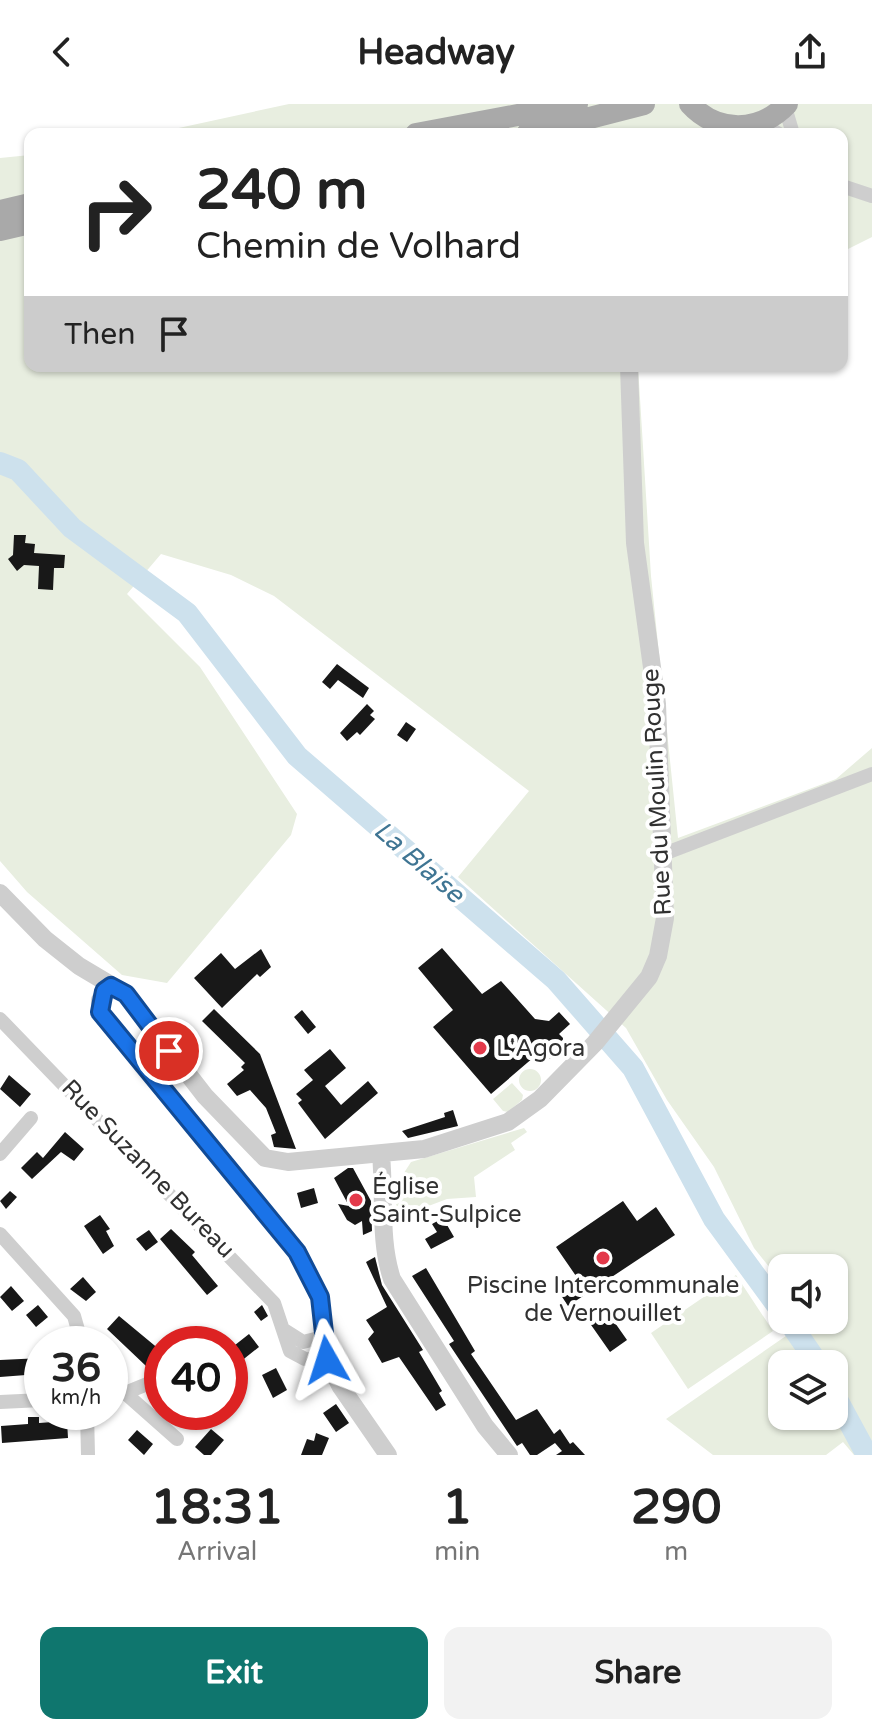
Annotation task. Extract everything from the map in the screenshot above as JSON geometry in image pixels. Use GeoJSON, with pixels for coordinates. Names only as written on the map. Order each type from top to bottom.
{"type":"FeatureCollection","features":[{"type":"Feature","properties":{"kind":"main road"},"geometry":{"type":"LineString","coordinates":[[448,128],[577,104]]}},
{"type":"Feature","properties":{"kind":"main road"},"geometry":{"type":"LineString","coordinates":[[550,128],[644,104]]}},
{"type":"Feature","properties":{"kind":"main road"},"geometry":{"type":"LineString","coordinates":[[690,104],[712,127],[733,128]]}},
{"type":"Feature","properties":{"kind":"main road"},"geometry":{"type":"LineString","coordinates":[[755,128],[786,106]]}},
{"type":"Feature","properties":{"kind":"main road"},"geometry":{"type":"LineString","coordinates":[[0,211],[24,205]]}},
{"type":"Feature","properties":{"kind":"main road"},"geometry":{"type":"LineString","coordinates":[[0,230],[24,224]]}},
{"type":"Feature","properties":{"kind":"street"},"geometry":{"type":"LineString","coordinates":[[786,106],[792,128]]}},
{"type":"Feature","properties":{"kind":"street"},"geometry":{"type":"LineString","coordinates":[[848,188],[872,196]]}},
{"type":"Feature","properties":{"kind":"street","name":"Rue du Moulin Rouge"},"geometry":{"type":"LineString","coordinates":[[0,893],[45,939],[126,994],[205,1096],[265,1158],[288,1162],[424,1149],[508,1122],[551,1089],[595,1043],[649,977],[658,956],[665,918],[657,704],[635,543],[629,372]]}},
{"type":"Feature","properties":{"kind":"street"},"geometry":{"type":"LineString","coordinates":[[661,855],[872,774]]}},
{"type":"Feature","properties":{"kind":"street"},"geometry":{"type":"LineString","coordinates":[[111,986],[100,1000],[100,1012],[297,1252],[317,1287],[327,1360],[341,1387],[388,1455]]}},
{"type":"Feature","properties":{"kind":"street","name":"Rue Suzanne Bureau"},"geometry":{"type":"LineString","coordinates":[[0,1019],[227,1250],[274,1303],[290,1351],[305,1359],[327,1360]]}},
{"type":"Feature","properties":{"kind":"street"},"geometry":{"type":"LineString","coordinates":[[0,1154],[31,1118]]}},
{"type":"Feature","properties":{"kind":"street"},"geometry":{"type":"LineString","coordinates":[[381,1155],[385,1186],[384,1255],[392,1279],[485,1426],[509,1455]]}},
{"type":"Feature","properties":{"kind":"street"},"geometry":{"type":"LineString","coordinates":[[0,1234],[74,1316],[77,1326]]}},
{"type":"Feature","properties":{"kind":"street"},"geometry":{"type":"LineString","coordinates":[[283,1329],[303,1342],[323,1337]]}},
{"type":"Feature","properties":{"kind":"street"},"geometry":{"type":"LineString","coordinates":[[0,1402],[24,1401]]}},
{"type":"Feature","properties":{"kind":"street"},"geometry":{"type":"LineString","coordinates":[[128,1402],[177,1439]]}},
{"type":"Feature","properties":{"kind":"street"},"geometry":{"type":"LineString","coordinates":[[87,1430],[88,1455]]}},
{"type":"Feature","properties":{"kind":"shaded area"},"geometry":{"type":"Polygon","coordinates":[[[289,104],[872,104],[872,237],[848,249],[848,128],[179,128],[289,104]]]}},
{"type":"Feature","properties":{"kind":"shaded area"},"geometry":{"type":"Polygon","coordinates":[[[24,156],[24,372],[638,372],[651,576],[678,838],[836,779],[872,748],[872,1455],[854,1455],[843,1442],[826,1455],[713,1455],[666,1419],[789,1334],[848,1334],[848,1254],[768,1254],[768,1266],[754,1248],[714,1167],[667,1100],[626,1028],[458,877],[529,791],[274,596],[231,575],[161,554],[127,594],[200,667],[297,814],[291,835],[167,983],[122,975],[27,892],[0,861],[0,158],[24,156]]]}},
{"type":"Feature","properties":{"kind":"shaded area"},"geometry":{"type":"Polygon","coordinates":[[[530,1069],[541,1080],[530,1091],[519,1080],[530,1069]]]}},
{"type":"Feature","properties":{"kind":"shaded area"},"geometry":{"type":"Polygon","coordinates":[[[512,1083],[523,1095],[522,1100],[508,1112],[503,1111],[493,1099],[512,1083]]]}},
{"type":"Feature","properties":{"kind":"shaded area"},"geometry":{"type":"Polygon","coordinates":[[[524,1128],[527,1132],[511,1143],[515,1150],[474,1177],[476,1197],[447,1199],[394,1219],[400,1179],[411,1162],[524,1128]]]}},
{"type":"Feature","properties":{"kind":"shaded area"},"geometry":{"type":"Polygon","coordinates":[[[736,1275],[768,1323],[769,1334],[688,1389],[651,1333],[736,1275]]]}},
{"type":"Feature","properties":{"kind":"building"},"geometry":{"type":"Polygon","coordinates":[[[14,535],[26,535],[25,543],[35,544],[34,553],[65,555],[64,568],[54,568],[53,590],[38,589],[39,566],[24,565],[17,571],[8,559],[13,555],[14,535]]]}},
{"type":"Feature","properties":{"kind":"building"},"geometry":{"type":"Polygon","coordinates":[[[337,664],[369,688],[363,698],[338,680],[330,689],[322,682],[337,664]]]}},
{"type":"Feature","properties":{"kind":"building"},"geometry":{"type":"Polygon","coordinates":[[[367,704],[374,711],[370,715],[375,719],[360,735],[357,732],[347,741],[340,733],[367,704]]]}},
{"type":"Feature","properties":{"kind":"building"},"geometry":{"type":"Polygon","coordinates":[[[406,722],[416,729],[407,742],[397,735],[406,722]]]}},
{"type":"Feature","properties":{"kind":"building"},"geometry":{"type":"Polygon","coordinates":[[[442,948],[482,994],[501,981],[535,1019],[549,1021],[559,1012],[570,1024],[559,1034],[563,1038],[562,1051],[553,1059],[534,1057],[491,1094],[433,1027],[453,1010],[418,968],[442,948]]]}},
{"type":"Feature","properties":{"kind":"building"},"geometry":{"type":"Polygon","coordinates":[[[261,949],[271,967],[260,977],[257,974],[222,1008],[194,978],[221,953],[235,969],[261,949]]]}},
{"type":"Feature","properties":{"kind":"building"},"geometry":{"type":"Polygon","coordinates":[[[214,1009],[260,1054],[296,1149],[274,1147],[271,1135],[276,1133],[266,1108],[250,1090],[237,1096],[227,1084],[244,1070],[241,1067],[245,1063],[202,1021],[214,1009]]]}},
{"type":"Feature","properties":{"kind":"building"},"geometry":{"type":"Polygon","coordinates":[[[302,1010],[316,1027],[308,1034],[294,1017],[302,1010]]]}},
{"type":"Feature","properties":{"kind":"building"},"geometry":{"type":"Polygon","coordinates":[[[330,1049],[346,1068],[325,1086],[341,1105],[368,1081],[378,1093],[325,1139],[298,1103],[302,1100],[296,1094],[313,1080],[304,1070],[330,1049]]]}},
{"type":"Feature","properties":{"kind":"building"},"geometry":{"type":"Polygon","coordinates":[[[9,1075],[31,1094],[20,1107],[0,1089],[9,1075]]]}},
{"type":"Feature","properties":{"kind":"building"},"geometry":{"type":"Polygon","coordinates":[[[453,1110],[458,1126],[408,1138],[402,1131],[445,1117],[444,1113],[453,1110]]]}},
{"type":"Feature","properties":{"kind":"building"},"geometry":{"type":"Polygon","coordinates":[[[65,1132],[84,1149],[74,1161],[61,1152],[32,1179],[21,1168],[37,1152],[43,1158],[65,1132]]]}},
{"type":"Feature","properties":{"kind":"building","name":"Église Saint-Sulpice"},"geometry":{"type":"Polygon","coordinates":[[[353,1168],[371,1201],[372,1231],[363,1235],[362,1221],[355,1225],[347,1220],[338,1204],[349,1206],[334,1178],[353,1168]]]}},
{"type":"Feature","properties":{"kind":"building"},"geometry":{"type":"Polygon","coordinates":[[[314,1188],[318,1203],[301,1208],[297,1193],[314,1188]]]}},
{"type":"Feature","properties":{"kind":"building"},"geometry":{"type":"Polygon","coordinates":[[[10,1191],[17,1197],[6,1209],[0,1201],[10,1191]]]}},
{"type":"Feature","properties":{"kind":"building","name":"Piscine Intercommunale de Vernouillet"},"geometry":{"type":"Polygon","coordinates":[[[623,1201],[637,1221],[656,1207],[675,1235],[568,1306],[557,1289],[576,1276],[556,1247],[623,1201]]]}},
{"type":"Feature","properties":{"kind":"building"},"geometry":{"type":"Polygon","coordinates":[[[100,1215],[110,1229],[106,1231],[114,1246],[103,1254],[84,1226],[100,1215]]]}},
{"type":"Feature","properties":{"kind":"building"},"geometry":{"type":"Polygon","coordinates":[[[443,1218],[454,1237],[431,1249],[425,1239],[437,1232],[432,1224],[443,1218]]]}},
{"type":"Feature","properties":{"kind":"building"},"geometry":{"type":"Polygon","coordinates":[[[171,1229],[195,1252],[192,1255],[218,1286],[207,1295],[160,1239],[171,1229]]]}},
{"type":"Feature","properties":{"kind":"building"},"geometry":{"type":"Polygon","coordinates":[[[149,1230],[158,1242],[146,1251],[136,1239],[149,1230]]]}},
{"type":"Feature","properties":{"kind":"building"},"geometry":{"type":"Polygon","coordinates":[[[375,1257],[382,1285],[423,1350],[419,1352],[442,1391],[439,1393],[446,1405],[436,1411],[399,1357],[382,1363],[368,1339],[374,1332],[366,1320],[387,1307],[366,1262],[375,1257]]]}},
{"type":"Feature","properties":{"kind":"building"},"geometry":{"type":"Polygon","coordinates":[[[426,1268],[475,1351],[471,1354],[516,1420],[537,1409],[554,1434],[560,1429],[570,1444],[573,1442],[585,1455],[556,1455],[562,1451],[555,1443],[537,1455],[530,1455],[522,1443],[517,1446],[449,1344],[454,1341],[412,1276],[426,1268]]]}},
{"type":"Feature","properties":{"kind":"building"},"geometry":{"type":"Polygon","coordinates":[[[83,1277],[96,1292],[86,1301],[70,1289],[83,1277]]]}},
{"type":"Feature","properties":{"kind":"building"},"geometry":{"type":"Polygon","coordinates":[[[11,1286],[24,1301],[12,1311],[0,1297],[11,1286]]]}},
{"type":"Feature","properties":{"kind":"building"},"geometry":{"type":"Polygon","coordinates":[[[38,1305],[48,1317],[35,1326],[26,1315],[38,1305]]]}},
{"type":"Feature","properties":{"kind":"building"},"geometry":{"type":"Polygon","coordinates":[[[262,1305],[268,1316],[261,1321],[254,1312],[262,1305]]]}},
{"type":"Feature","properties":{"kind":"building"},"geometry":{"type":"Polygon","coordinates":[[[606,1310],[627,1340],[610,1352],[589,1322],[606,1310]]]}},
{"type":"Feature","properties":{"kind":"building"},"geometry":{"type":"Polygon","coordinates":[[[119,1316],[144,1337],[144,1364],[128,1349],[128,1326],[110,1326],[119,1316]]]}},
{"type":"Feature","properties":{"kind":"building"},"geometry":{"type":"Polygon","coordinates":[[[248,1335],[259,1347],[248,1356],[248,1335]]]}},
{"type":"Feature","properties":{"kind":"building"},"geometry":{"type":"Polygon","coordinates":[[[24,1359],[24,1375],[0,1377],[0,1360],[24,1359]]]}},
{"type":"Feature","properties":{"kind":"building"},"geometry":{"type":"Polygon","coordinates":[[[276,1368],[287,1390],[273,1398],[262,1375],[276,1368]]]}},
{"type":"Feature","properties":{"kind":"building"},"geometry":{"type":"Polygon","coordinates":[[[336,1404],[349,1423],[336,1432],[323,1413],[336,1404]]]}},
{"type":"Feature","properties":{"kind":"building"},"geometry":{"type":"Polygon","coordinates":[[[24,1424],[24,1430],[68,1430],[68,1438],[2,1443],[1,1426],[24,1424]]]}},
{"type":"Feature","properties":{"kind":"building"},"geometry":{"type":"Polygon","coordinates":[[[137,1430],[153,1444],[144,1455],[128,1440],[137,1430]]]}},
{"type":"Feature","properties":{"kind":"building"},"geometry":{"type":"Polygon","coordinates":[[[210,1430],[224,1440],[211,1455],[204,1455],[195,1447],[210,1430]]]}},
{"type":"Feature","properties":{"kind":"building"},"geometry":{"type":"Polygon","coordinates":[[[316,1433],[329,1438],[322,1455],[301,1455],[307,1439],[314,1441],[316,1433]]]}},
{"type":"Feature","properties":{"kind":"waterway","name":"La Blaise"},"geometry":{"type":"LineString","coordinates":[[0,463],[18,470],[72,528],[187,613],[297,756],[556,980],[633,1068],[714,1219],[768,1293]]}},
{"type":"Feature","properties":{"kind":"waterway","name":"La Blaise"},"geometry":{"type":"LineString","coordinates":[[798,1334],[808,1350]]}},
{"type":"Feature","properties":{"kind":"waterway","name":"La Blaise"},"geometry":{"type":"LineString","coordinates":[[848,1420],[867,1455]]}},
{"type":"Feature","properties":{"kind":"place","name":"L'Agora"},"geometry":{"type":"Point","coordinates":[480,1048]}},
{"type":"Feature","properties":{"kind":"place","name":"Église Saint-Sulpice"},"geometry":{"type":"Point","coordinates":[356,1200]}},
{"type":"Feature","properties":{"kind":"place","name":"Piscine Intercommunale de Vernouillet"},"geometry":{"type":"Point","coordinates":[603,1258]}},
{"type":"Feature","properties":{"kind":"route"},"geometry":{"type":"LineString","coordinates":[[169,1051],[126,994],[111,986],[104,991],[100,1012],[285,1235],[312,1276],[320,1297],[327,1360]]}}]}
